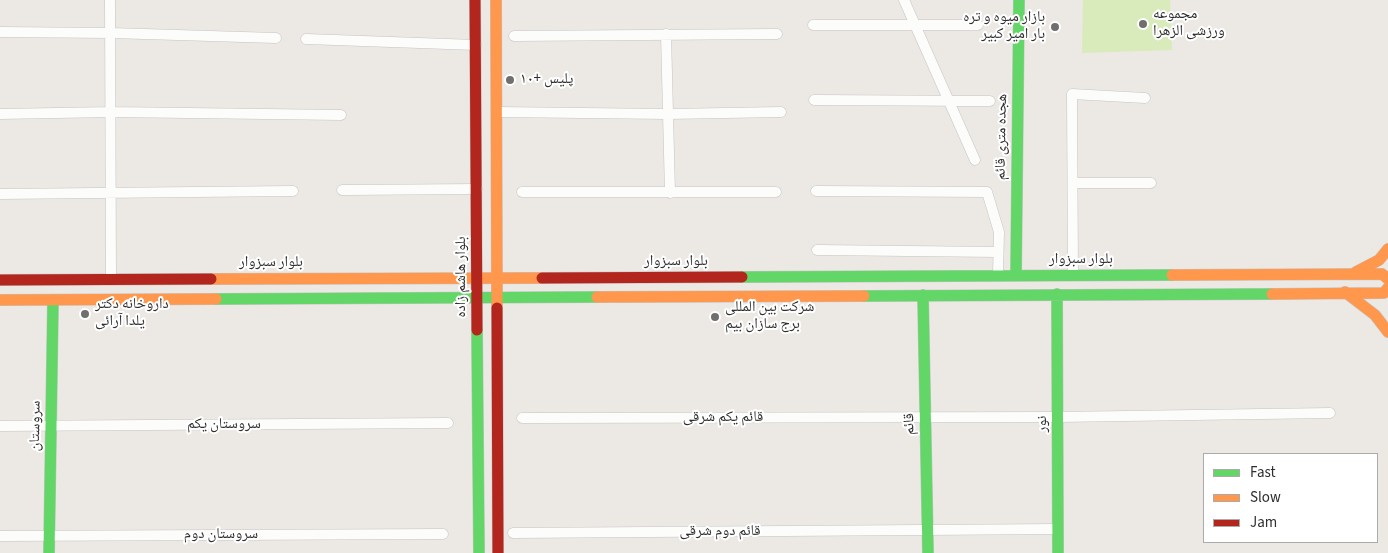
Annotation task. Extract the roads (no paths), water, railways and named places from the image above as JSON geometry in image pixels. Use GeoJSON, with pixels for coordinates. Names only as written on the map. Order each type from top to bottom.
{"type":"FeatureCollection","features":[{"type":"Feature","properties":{"kind":"street"},"geometry":{"type":"LineString","coordinates":[[110,0],[112,112],[110,192],[111,279]]}},
{"type":"Feature","properties":{"kind":"street","name":"بلوار هاشم زاده"},"geometry":{"type":"LineString","coordinates":[[475,0],[479,553]]}},
{"type":"Feature","properties":{"kind":"street"},"geometry":{"type":"LineString","coordinates":[[496,0],[498,553]]}},
{"type":"Feature","properties":{"kind":"street"},"geometry":{"type":"LineString","coordinates":[[904,0],[975,160]]}},
{"type":"Feature","properties":{"kind":"street","name":"هجده متری قائم"},"geometry":{"type":"LineString","coordinates":[[1016,275],[1019,0]]}},
{"type":"Feature","properties":{"kind":"street"},"geometry":{"type":"LineString","coordinates":[[813,25],[978,25]]}},
{"type":"Feature","properties":{"kind":"street"},"geometry":{"type":"LineString","coordinates":[[0,32],[276,38]]}},
{"type":"Feature","properties":{"kind":"street"},"geometry":{"type":"LineString","coordinates":[[666,34],[670,193]]}},
{"type":"Feature","properties":{"kind":"street"},"geometry":{"type":"LineString","coordinates":[[514,36],[777,34]]}},
{"type":"Feature","properties":{"kind":"street"},"geometry":{"type":"LineString","coordinates":[[306,39],[476,45]]}},
{"type":"Feature","properties":{"kind":"street"},"geometry":{"type":"LineString","coordinates":[[1073,275],[1072,94],[1145,98]]}},
{"type":"Feature","properties":{"kind":"street"},"geometry":{"type":"LineString","coordinates":[[814,100],[990,101]]}},
{"type":"Feature","properties":{"kind":"street"},"geometry":{"type":"LineString","coordinates":[[0,114],[112,112],[341,115]]}},
{"type":"Feature","properties":{"kind":"street"},"geometry":{"type":"LineString","coordinates":[[497,112],[668,114],[781,112]]}},
{"type":"Feature","properties":{"kind":"street"},"geometry":{"type":"LineString","coordinates":[[1072,183],[1151,183]]}},
{"type":"Feature","properties":{"kind":"street"},"geometry":{"type":"LineString","coordinates":[[342,190],[476,189]]}},
{"type":"Feature","properties":{"kind":"street"},"geometry":{"type":"LineString","coordinates":[[0,194],[293,191]]}},
{"type":"Feature","properties":{"kind":"street"},"geometry":{"type":"LineString","coordinates":[[816,191],[987,192],[999,232],[998,275]]}},
{"type":"Feature","properties":{"kind":"street"},"geometry":{"type":"LineString","coordinates":[[522,192],[776,192]]}},
{"type":"Feature","properties":{"kind":"street","name":"بلوار سبزوار"},"geometry":{"type":"LineString","coordinates":[[1352,274],[1379,260],[1388,248]]}},
{"type":"Feature","properties":{"kind":"street"},"geometry":{"type":"LineString","coordinates":[[817,250],[998,252]]}},
{"type":"Feature","properties":{"kind":"street","name":"بلوار سبزوار"},"geometry":{"type":"LineString","coordinates":[[0,280],[1352,274],[1382,274],[1388,279]]}},
{"type":"Feature","properties":{"kind":"street"},"geometry":{"type":"LineString","coordinates":[[0,300],[1384,293],[1388,288]]}},
{"type":"Feature","properties":{"kind":"street"},"geometry":{"type":"LineString","coordinates":[[1345,292],[1375,315],[1388,332]]}},
{"type":"Feature","properties":{"kind":"street","name":"نور"},"geometry":{"type":"LineString","coordinates":[[1057,294],[1058,553]]}},
{"type":"Feature","properties":{"kind":"street","name":"قائم"},"geometry":{"type":"LineString","coordinates":[[923,295],[928,553]]}},
{"type":"Feature","properties":{"kind":"street","name":"سروستان"},"geometry":{"type":"LineString","coordinates":[[49,553],[53,300]]}},
{"type":"Feature","properties":{"kind":"street","name":"قائم یکم شرقی"},"geometry":{"type":"LineString","coordinates":[[522,418],[1058,417],[1330,413]]}},
{"type":"Feature","properties":{"kind":"street","name":"سروستان یکم"},"geometry":{"type":"LineString","coordinates":[[0,426],[448,423]]}},
{"type":"Feature","properties":{"kind":"street","name":"قائم دوم شرقی"},"geometry":{"type":"LineString","coordinates":[[513,532],[1058,529]]}},
{"type":"Feature","properties":{"kind":"street","name":"سروستان دوم"},"geometry":{"type":"LineString","coordinates":[[0,536],[443,534]]}},
{"type":"Feature","properties":{"kind":"place","name":"مجموعه ورزشی الزهرا"},"geometry":{"type":"Point","coordinates":[1143,24]}},
{"type":"Feature","properties":{"kind":"place","name":"بازار میوه و تره بار امیر کبیر"},"geometry":{"type":"Point","coordinates":[1055,27]}},
{"type":"Feature","properties":{"kind":"place","name":"پلیس +۱۰"},"geometry":{"type":"Point","coordinates":[510,80]}},
{"type":"Feature","properties":{"kind":"place","name":"داروخانه دکتر یلدا آرائی"},"geometry":{"type":"Point","coordinates":[85,314]}},
{"type":"Feature","properties":{"kind":"place","name":"شرکت بین المللی برج سازان بیم"},"geometry":{"type":"Point","coordinates":[715,317]}}]}
